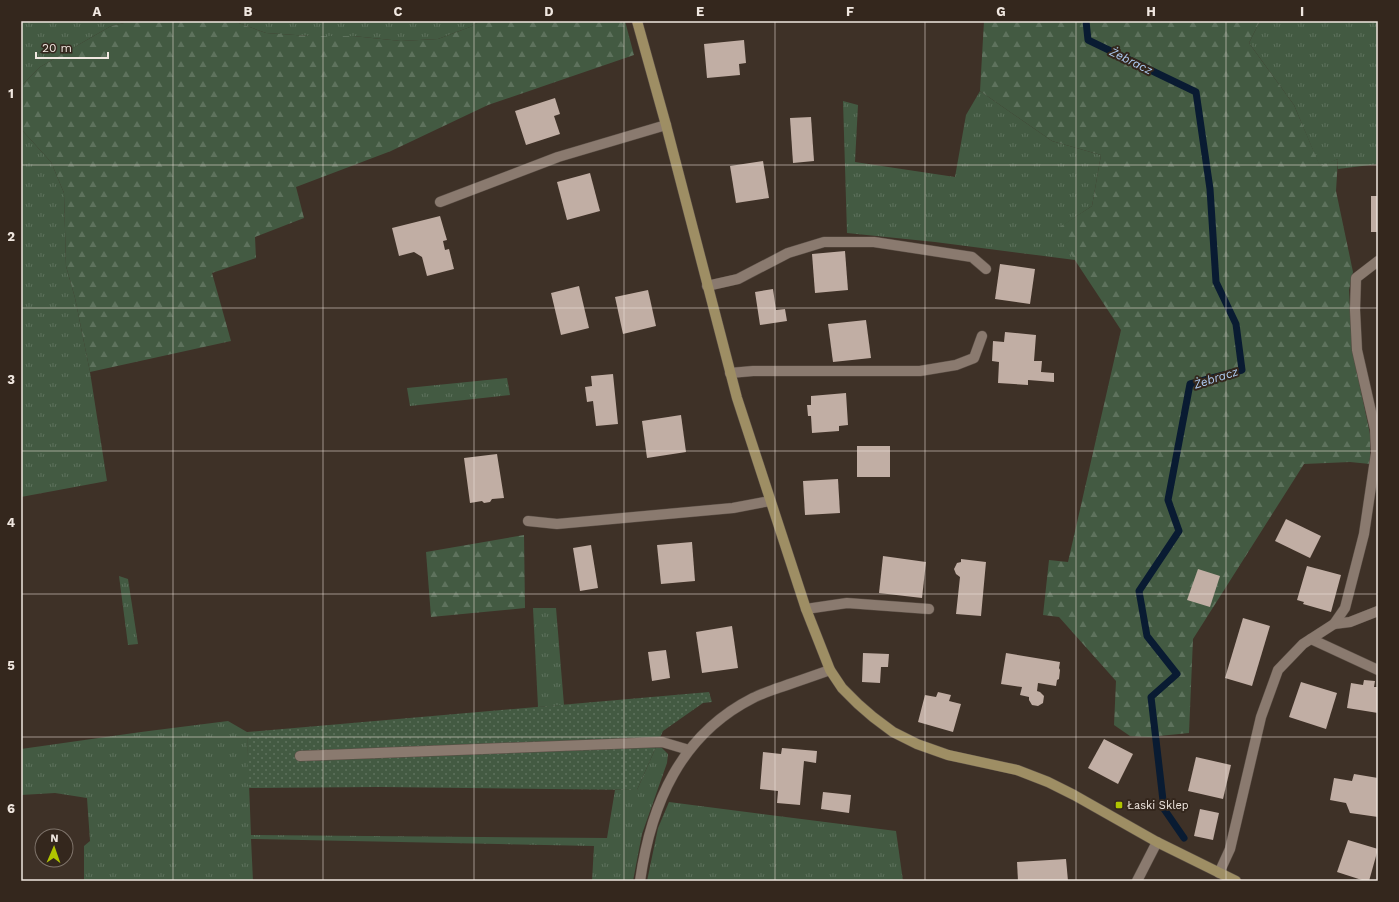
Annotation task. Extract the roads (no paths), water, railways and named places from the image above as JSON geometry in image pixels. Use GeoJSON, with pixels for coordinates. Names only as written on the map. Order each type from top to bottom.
{"type":"FeatureCollection","features":[{"type":"Feature","properties":{"kind":"street"},"geometry":{"type":"LineString","coordinates":[[637,21],[666,125],[736,398],[806,609],[830,670],[842,688],[873,717],[893,732],[917,744],[948,755],[1017,770],[1048,782],[1074,794],[1157,842],[1236,881]]}},
{"type":"Feature","properties":{"kind":"street"},"geometry":{"type":"LineString","coordinates":[[440,202],[558,157],[666,125]]}},
{"type":"Feature","properties":{"kind":"street"},"geometry":{"type":"LineString","coordinates":[[707,286],[738,279],[788,253],[824,242],[874,242],[972,257],[986,269]]}},
{"type":"Feature","properties":{"kind":"street"},"geometry":{"type":"LineString","coordinates":[[1219,873],[1230,849],[1261,717],[1278,670],[1303,644],[1334,624],[1344,608],[1364,534],[1376,453],[1375,429],[1357,350],[1355,310],[1356,278],[1378,261]]}},
{"type":"Feature","properties":{"kind":"street"},"geometry":{"type":"LineString","coordinates":[[730,373],[753,371],[920,371],[956,365],[974,358],[982,336]]}},
{"type":"Feature","properties":{"kind":"street"},"geometry":{"type":"LineString","coordinates":[[528,521],[557,524],[733,508],[770,501]]}},
{"type":"Feature","properties":{"kind":"street"},"geometry":{"type":"LineString","coordinates":[[806,609],[847,603],[929,609]]}},
{"type":"Feature","properties":{"kind":"street"},"geometry":{"type":"LineString","coordinates":[[1334,624],[1350,622],[1378,611]]}},
{"type":"Feature","properties":{"kind":"street"},"geometry":{"type":"LineString","coordinates":[[1311,639],[1378,670]]}},
{"type":"Feature","properties":{"kind":"street"},"geometry":{"type":"LineString","coordinates":[[640,881],[643,858],[660,800],[677,768],[689,750],[718,720],[754,697],[830,670]]}},
{"type":"Feature","properties":{"kind":"street"},"geometry":{"type":"LineString","coordinates":[[300,756],[662,742],[689,750]]}},
{"type":"Feature","properties":{"kind":"street"},"geometry":{"type":"LineString","coordinates":[[1137,881],[1157,842]]}},
{"type":"Feature","properties":{"kind":"waterway","name":"Żebracz"},"geometry":{"type":"LineString","coordinates":[[1086,21],[1088,40],[1196,92],[1210,189],[1216,282],[1236,324],[1242,370],[1190,384],[1168,500],[1179,531],[1139,591],[1147,636],[1177,674],[1151,697],[1164,809],[1184,838]]}},
{"type":"Feature","properties":{"kind":"place","name":"Łaski Sklep"},"geometry":{"type":"Point","coordinates":[1119,805]}}]}
